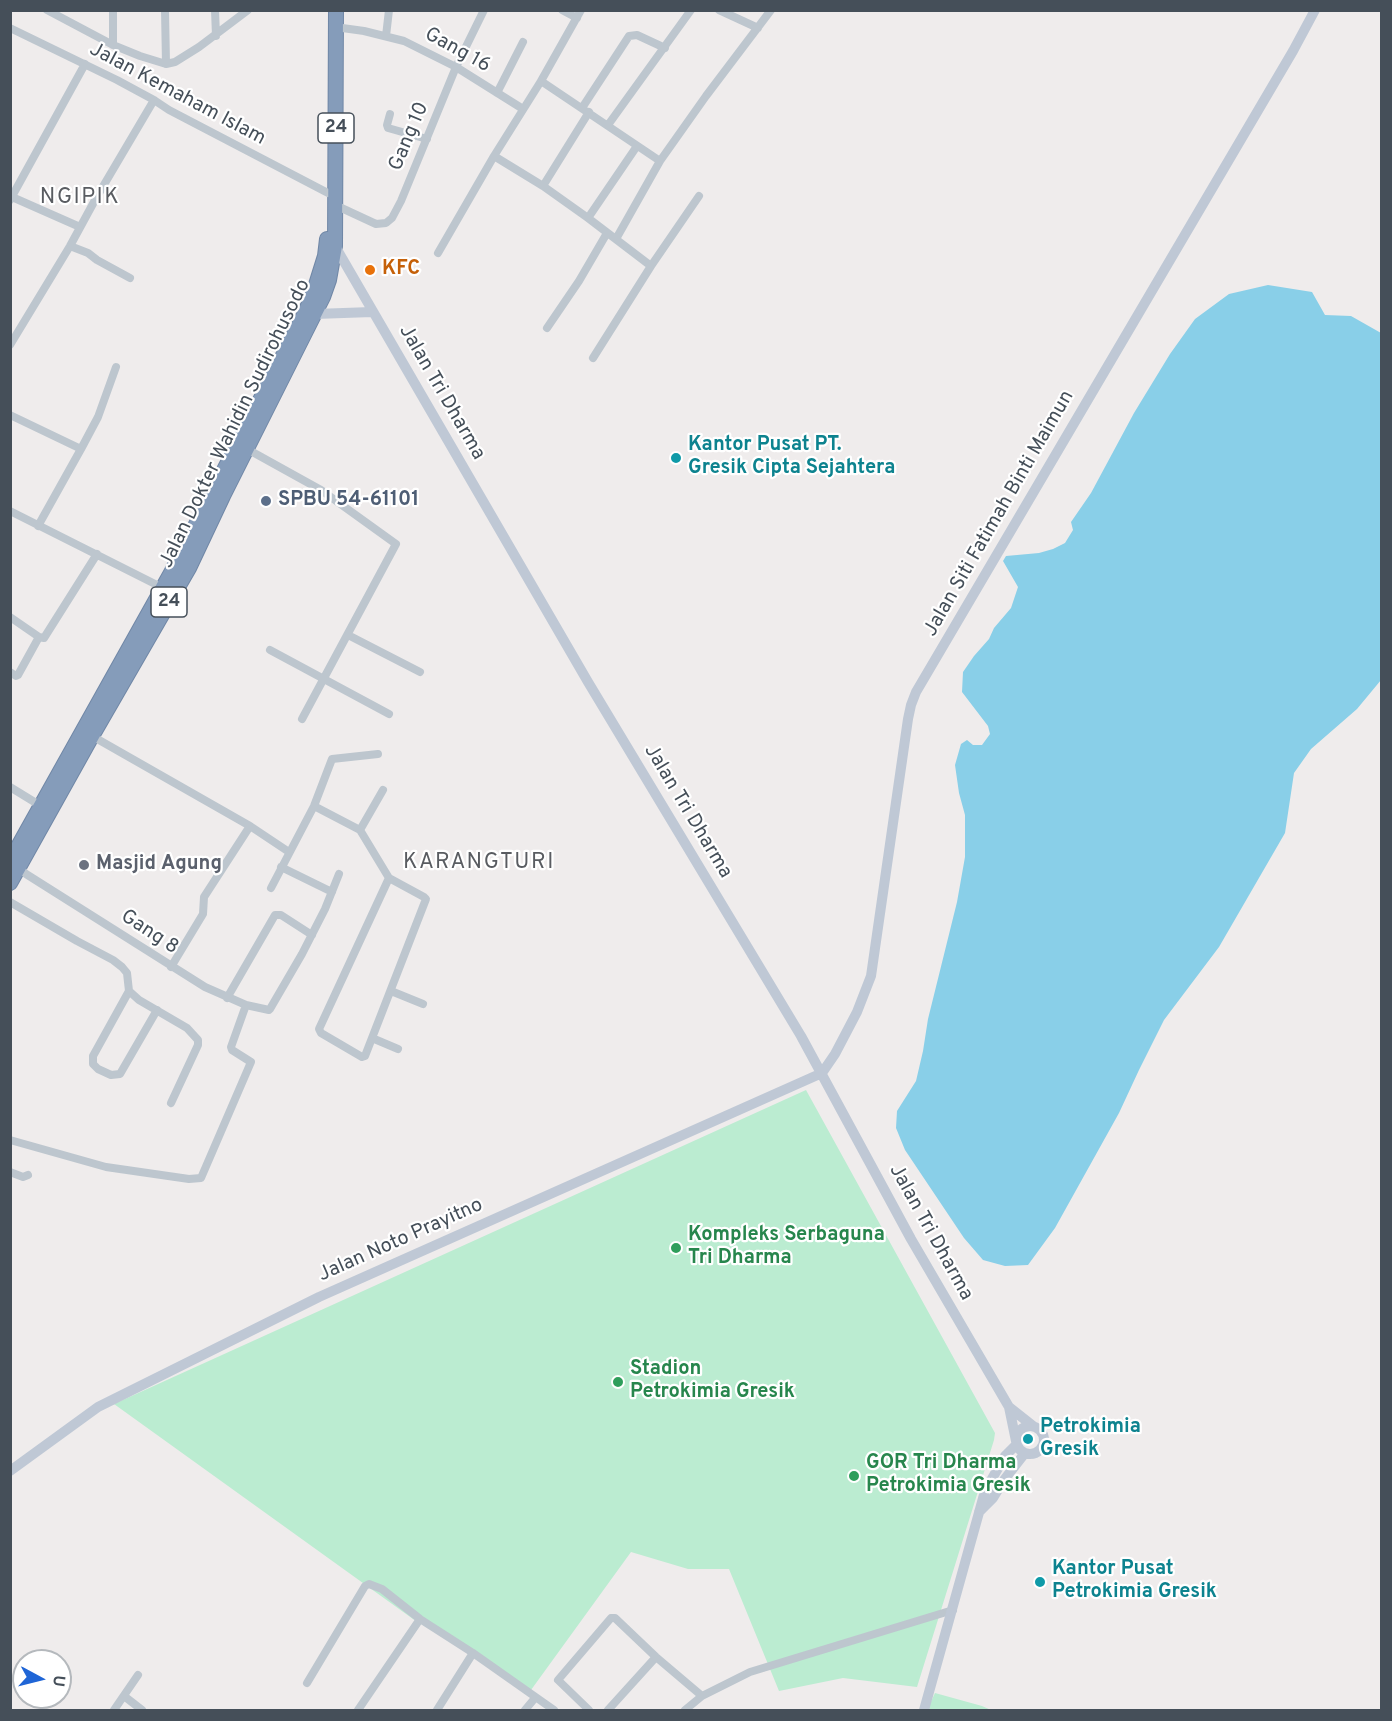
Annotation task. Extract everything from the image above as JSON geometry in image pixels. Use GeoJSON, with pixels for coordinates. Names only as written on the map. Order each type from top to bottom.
{"type":"FeatureCollection","features":[{"type":"Feature","properties":{"kind":"highway","name":"Jalan Dokter Wahidin Sudirohusodo"},"geometry":{"type":"LineString","coordinates":[[327,10],[332,199]]}},
{"type":"Feature","properties":{"kind":"highway","name":"Jalan Dokter Wahidin Sudirohusodo"},"geometry":{"type":"LineString","coordinates":[[15,864],[189,568],[310,313],[315,288],[331,243],[336,10]]}},
{"type":"Feature","properties":{"kind":"highway","name":"Jalan Dokter Wahidin Sudirohusodo"},"geometry":{"type":"LineString","coordinates":[[10,883],[15,864],[41,806],[163,588],[310,313]]}},
{"type":"Feature","properties":{"kind":"street"},"geometry":{"type":"LineString","coordinates":[[47,10],[63,14],[113,45],[166,64],[176,62],[216,36],[248,10]]}},
{"type":"Feature","properties":{"kind":"street"},"geometry":{"type":"LineString","coordinates":[[113,10],[113,45]]}},
{"type":"Feature","properties":{"kind":"street"},"geometry":{"type":"LineString","coordinates":[[165,10],[166,64]]}},
{"type":"Feature","properties":{"kind":"street"},"geometry":{"type":"LineString","coordinates":[[215,10],[216,36]]}},
{"type":"Feature","properties":{"kind":"street"},"geometry":{"type":"LineString","coordinates":[[386,36],[389,10]]}},
{"type":"Feature","properties":{"kind":"street","name":"Gang 10"},"geometry":{"type":"LineString","coordinates":[[332,199],[376,224],[386,223],[392,218],[456,67],[484,10]]}},
{"type":"Feature","properties":{"kind":"street"},"geometry":{"type":"LineString","coordinates":[[438,253],[579,14],[562,10]]}},
{"type":"Feature","properties":{"kind":"street"},"geometry":{"type":"LineString","coordinates":[[608,125],[691,10]]}},
{"type":"Feature","properties":{"kind":"street"},"geometry":{"type":"LineString","coordinates":[[719,10],[758,28]]}},
{"type":"Feature","properties":{"kind":"street"},"geometry":{"type":"LineString","coordinates":[[616,238],[660,161],[771,10]]}},
{"type":"Feature","properties":{"kind":"street","name":"Jalan Siti Fatimah Binti Maimun"},"geometry":{"type":"LineString","coordinates":[[822,1073],[835,1054],[857,1012],[871,976],[908,719],[916,692],[1315,10]]}},
{"type":"Feature","properties":{"kind":"street","name":"Gang 16"},"geometry":{"type":"LineString","coordinates":[[335,27],[404,41],[456,67],[523,109]]}},
{"type":"Feature","properties":{"kind":"street","name":"Jalan Kemaham Islam"},"geometry":{"type":"LineString","coordinates":[[10,28],[154,100],[332,199]]}},
{"type":"Feature","properties":{"kind":"street"},"geometry":{"type":"LineString","coordinates":[[543,186],[629,36],[637,35],[665,48]]}},
{"type":"Feature","properties":{"kind":"street"},"geometry":{"type":"LineString","coordinates":[[497,93],[523,42]]}},
{"type":"Feature","properties":{"kind":"street"},"geometry":{"type":"LineString","coordinates":[[80,227],[11,198],[85,64]]}},
{"type":"Feature","properties":{"kind":"street"},"geometry":{"type":"LineString","coordinates":[[541,81],[660,161]]}},
{"type":"Feature","properties":{"kind":"street"},"geometry":{"type":"LineString","coordinates":[[10,345],[154,100]]}},
{"type":"Feature","properties":{"kind":"street"},"geometry":{"type":"LineString","coordinates":[[390,114],[388,128],[427,139]]}},
{"type":"Feature","properties":{"kind":"street"},"geometry":{"type":"LineString","coordinates":[[588,218],[637,146]]}},
{"type":"Feature","properties":{"kind":"street"},"geometry":{"type":"LineString","coordinates":[[494,156],[543,186],[651,266]]}},
{"type":"Feature","properties":{"kind":"street"},"geometry":{"type":"LineString","coordinates":[[593,358],[651,266],[699,196]]}},
{"type":"Feature","properties":{"kind":"street"},"geometry":{"type":"LineString","coordinates":[[547,328],[579,281],[607,233]]}},
{"type":"Feature","properties":{"kind":"street","name":"Jalan Tri Dharma"},"geometry":{"type":"LineString","coordinates":[[331,243],[588,682],[822,1073],[917,1249],[1009,1407],[1019,1446]]}},
{"type":"Feature","properties":{"kind":"street"},"geometry":{"type":"LineString","coordinates":[[70,246],[88,253],[130,278]]}},
{"type":"Feature","properties":{"kind":"street"},"geometry":{"type":"LineString","coordinates":[[310,313],[372,312]]}},
{"type":"Feature","properties":{"kind":"street"},"geometry":{"type":"LineString","coordinates":[[38,526],[98,417],[116,367]]}},
{"type":"Feature","properties":{"kind":"street"},"geometry":{"type":"LineString","coordinates":[[10,415],[81,449]]}},
{"type":"Feature","properties":{"kind":"street"},"geometry":{"type":"LineString","coordinates":[[247,449],[321,490],[396,542],[397,546],[302,719]]}},
{"type":"Feature","properties":{"kind":"street"},"geometry":{"type":"LineString","coordinates":[[10,511],[163,588]]}},
{"type":"Feature","properties":{"kind":"street"},"geometry":{"type":"LineString","coordinates":[[10,617],[39,637],[46,638],[97,554]]}},
{"type":"Feature","properties":{"kind":"street"},"geometry":{"type":"LineString","coordinates":[[348,635],[420,672]]}},
{"type":"Feature","properties":{"kind":"street"},"geometry":{"type":"LineString","coordinates":[[10,672],[18,675],[39,637]]}},
{"type":"Feature","properties":{"kind":"street"},"geometry":{"type":"LineString","coordinates":[[270,650],[389,714]]}},
{"type":"Feature","properties":{"kind":"street"},"geometry":{"type":"LineString","coordinates":[[92,736],[250,826],[289,852]]}},
{"type":"Feature","properties":{"kind":"street"},"geometry":{"type":"LineString","coordinates":[[271,888],[314,806],[333,757],[378,754]]}},
{"type":"Feature","properties":{"kind":"street"},"geometry":{"type":"LineString","coordinates":[[10,787],[41,806]]}},
{"type":"Feature","properties":{"kind":"street"},"geometry":{"type":"LineString","coordinates":[[360,830],[383,790]]}},
{"type":"Feature","properties":{"kind":"street"},"geometry":{"type":"LineString","coordinates":[[314,806],[360,830],[389,878],[426,899],[365,1056],[362,1057],[321,1033],[319,1029],[389,878]]}},
{"type":"Feature","properties":{"kind":"street"},"geometry":{"type":"LineString","coordinates":[[171,967],[203,914],[204,897],[250,826]]}},
{"type":"Feature","properties":{"kind":"street","name":"Gang 8"},"geometry":{"type":"LineString","coordinates":[[15,864],[26,874],[171,967],[205,987],[246,1005],[270,1009],[312,935]]}},
{"type":"Feature","properties":{"kind":"street"},"geometry":{"type":"LineString","coordinates":[[281,867],[332,892]]}},
{"type":"Feature","properties":{"kind":"street"},"geometry":{"type":"LineString","coordinates":[[227,998],[275,915],[281,915],[312,935],[339,874]]}},
{"type":"Feature","properties":{"kind":"street"},"geometry":{"type":"LineString","coordinates":[[10,902],[113,960],[127,973],[129,991],[93,1056],[93,1064],[98,1069],[111,1074],[120,1074],[157,1010]]}},
{"type":"Feature","properties":{"kind":"street"},"geometry":{"type":"LineString","coordinates":[[129,991],[139,1000],[187,1028],[198,1040],[198,1045],[171,1102]]}},
{"type":"Feature","properties":{"kind":"street"},"geometry":{"type":"LineString","coordinates":[[391,991],[423,1004]]}},
{"type":"Feature","properties":{"kind":"street"},"geometry":{"type":"LineString","coordinates":[[10,1140],[106,1167],[189,1179],[201,1178],[251,1062],[231,1047],[246,1005]]}},
{"type":"Feature","properties":{"kind":"street"},"geometry":{"type":"LineString","coordinates":[[372,1038],[398,1049]]}},
{"type":"Feature","properties":{"kind":"street","name":"Jalan Noto Prayitno"},"geometry":{"type":"LineString","coordinates":[[10,1471],[98,1407],[309,1302],[822,1073]]}},
{"type":"Feature","properties":{"kind":"street"},"geometry":{"type":"LineString","coordinates":[[10,1172],[23,1177],[28,1175]]}},
{"type":"Feature","properties":{"kind":"street","name":"Jalan Tri Dharma"},"geometry":{"type":"LineString","coordinates":[[1009,1407],[1033,1426]]}},
{"type":"Feature","properties":{"kind":"street"},"geometry":{"type":"LineString","coordinates":[[926,1707],[979,1512],[993,1498],[1004,1480],[1019,1446],[1018,1433],[1021,1429],[1033,1426],[1040,1430],[1044,1437],[1041,1449],[1034,1453],[1019,1446]]}},
{"type":"Feature","properties":{"kind":"street"},"geometry":{"type":"LineString","coordinates":[[307,1683],[366,1585],[374,1584],[420,1619],[554,1710]]}},
{"type":"Feature","properties":{"kind":"street"},"geometry":{"type":"LineString","coordinates":[[685,1710],[702,1696],[750,1672],[953,1610]]}},
{"type":"Feature","properties":{"kind":"street"},"geometry":{"type":"LineString","coordinates":[[589,1710],[558,1680],[610,1619],[615,1618],[702,1696]]}},
{"type":"Feature","properties":{"kind":"street"},"geometry":{"type":"LineString","coordinates":[[358,1710],[420,1619]]}},
{"type":"Feature","properties":{"kind":"street"},"geometry":{"type":"LineString","coordinates":[[437,1710],[473,1653]]}},
{"type":"Feature","properties":{"kind":"street"},"geometry":{"type":"LineString","coordinates":[[608,1710],[656,1657]]}},
{"type":"Feature","properties":{"kind":"street"},"geometry":{"type":"LineString","coordinates":[[114,1710],[138,1675]]}},
{"type":"Feature","properties":{"kind":"street"},"geometry":{"type":"LineString","coordinates":[[124,1696],[142,1710]]}},
{"type":"Feature","properties":{"kind":"street"},"geometry":{"type":"LineString","coordinates":[[525,1710],[535,1698]]}},
{"type":"Feature","properties":{"kind":"green space","name":"Kompleks Serbaguna Tri Dharma"},"geometry":{"type":"Polygon","coordinates":[[[806,1090],[995,1433],[917,1687],[843,1678],[779,1691],[729,1569],[688,1569],[631,1552],[531,1690],[413,1619],[114,1404],[806,1090]]]}},
{"type":"Feature","properties":{"kind":"green space"},"geometry":{"type":"Polygon","coordinates":[[[935,1693],[982,1706],[991,1710],[927,1710],[935,1693]]]}},
{"type":"Feature","properties":{"kind":"water"},"geometry":{"type":"Polygon","coordinates":[[[1268,285],[1312,292],[1325,315],[1351,316],[1381,333],[1381,680],[1357,709],[1311,749],[1294,773],[1285,833],[1219,947],[1164,1020],[1119,1113],[1055,1228],[1028,1265],[1005,1266],[983,1260],[964,1238],[905,1150],[896,1128],[897,1111],[916,1081],[928,1019],[957,902],[965,857],[965,815],[955,765],[961,744],[967,740],[973,745],[982,745],[990,734],[988,726],[962,692],[963,672],[1011,608],[1018,587],[1003,561],[1006,556],[1039,553],[1065,543],[1073,530],[1071,522],[1091,493],[1134,413],[1170,354],[1195,319],[1229,294],[1268,285]]]}},
{"type":"Feature","properties":{"kind":"place","name":"KFC"},"geometry":{"type":"Point","coordinates":[370,270]}},
{"type":"Feature","properties":{"kind":"place","name":"Kantor Pusat PT. Gresik Cipta Sejahtera"},"geometry":{"type":"Point","coordinates":[676,458]}},
{"type":"Feature","properties":{"kind":"place","name":"SPBU 54-61101"},"geometry":{"type":"Point","coordinates":[266,501]}},
{"type":"Feature","properties":{"kind":"place","name":"Masjid Agung"},"geometry":{"type":"Point","coordinates":[84,865]}},
{"type":"Feature","properties":{"kind":"place","name":"Kompleks Serbaguna Tri Dharma"},"geometry":{"type":"Point","coordinates":[676,1248]}},
{"type":"Feature","properties":{"kind":"place","name":"Stadion Petrokimia Gresik"},"geometry":{"type":"Point","coordinates":[618,1382]}},
{"type":"Feature","properties":{"kind":"place","name":"Petrokimia Gresik"},"geometry":{"type":"Point","coordinates":[1028,1439]}},
{"type":"Feature","properties":{"kind":"place","name":"GOR Tri Dharma Petrokimia Gresik"},"geometry":{"type":"Point","coordinates":[854,1476]}},
{"type":"Feature","properties":{"kind":"place","name":"Kantor Pusat Petrokimia Gresik"},"geometry":{"type":"Point","coordinates":[1040,1582]}},
{"type":"Feature","properties":{"kind":"district","name":"NGIPIK"},"geometry":{"type":"Point","coordinates":[80,199]}},
{"type":"Feature","properties":{"kind":"district","name":"KARANGTURI"},"geometry":{"type":"Point","coordinates":[479,864]}}]}
